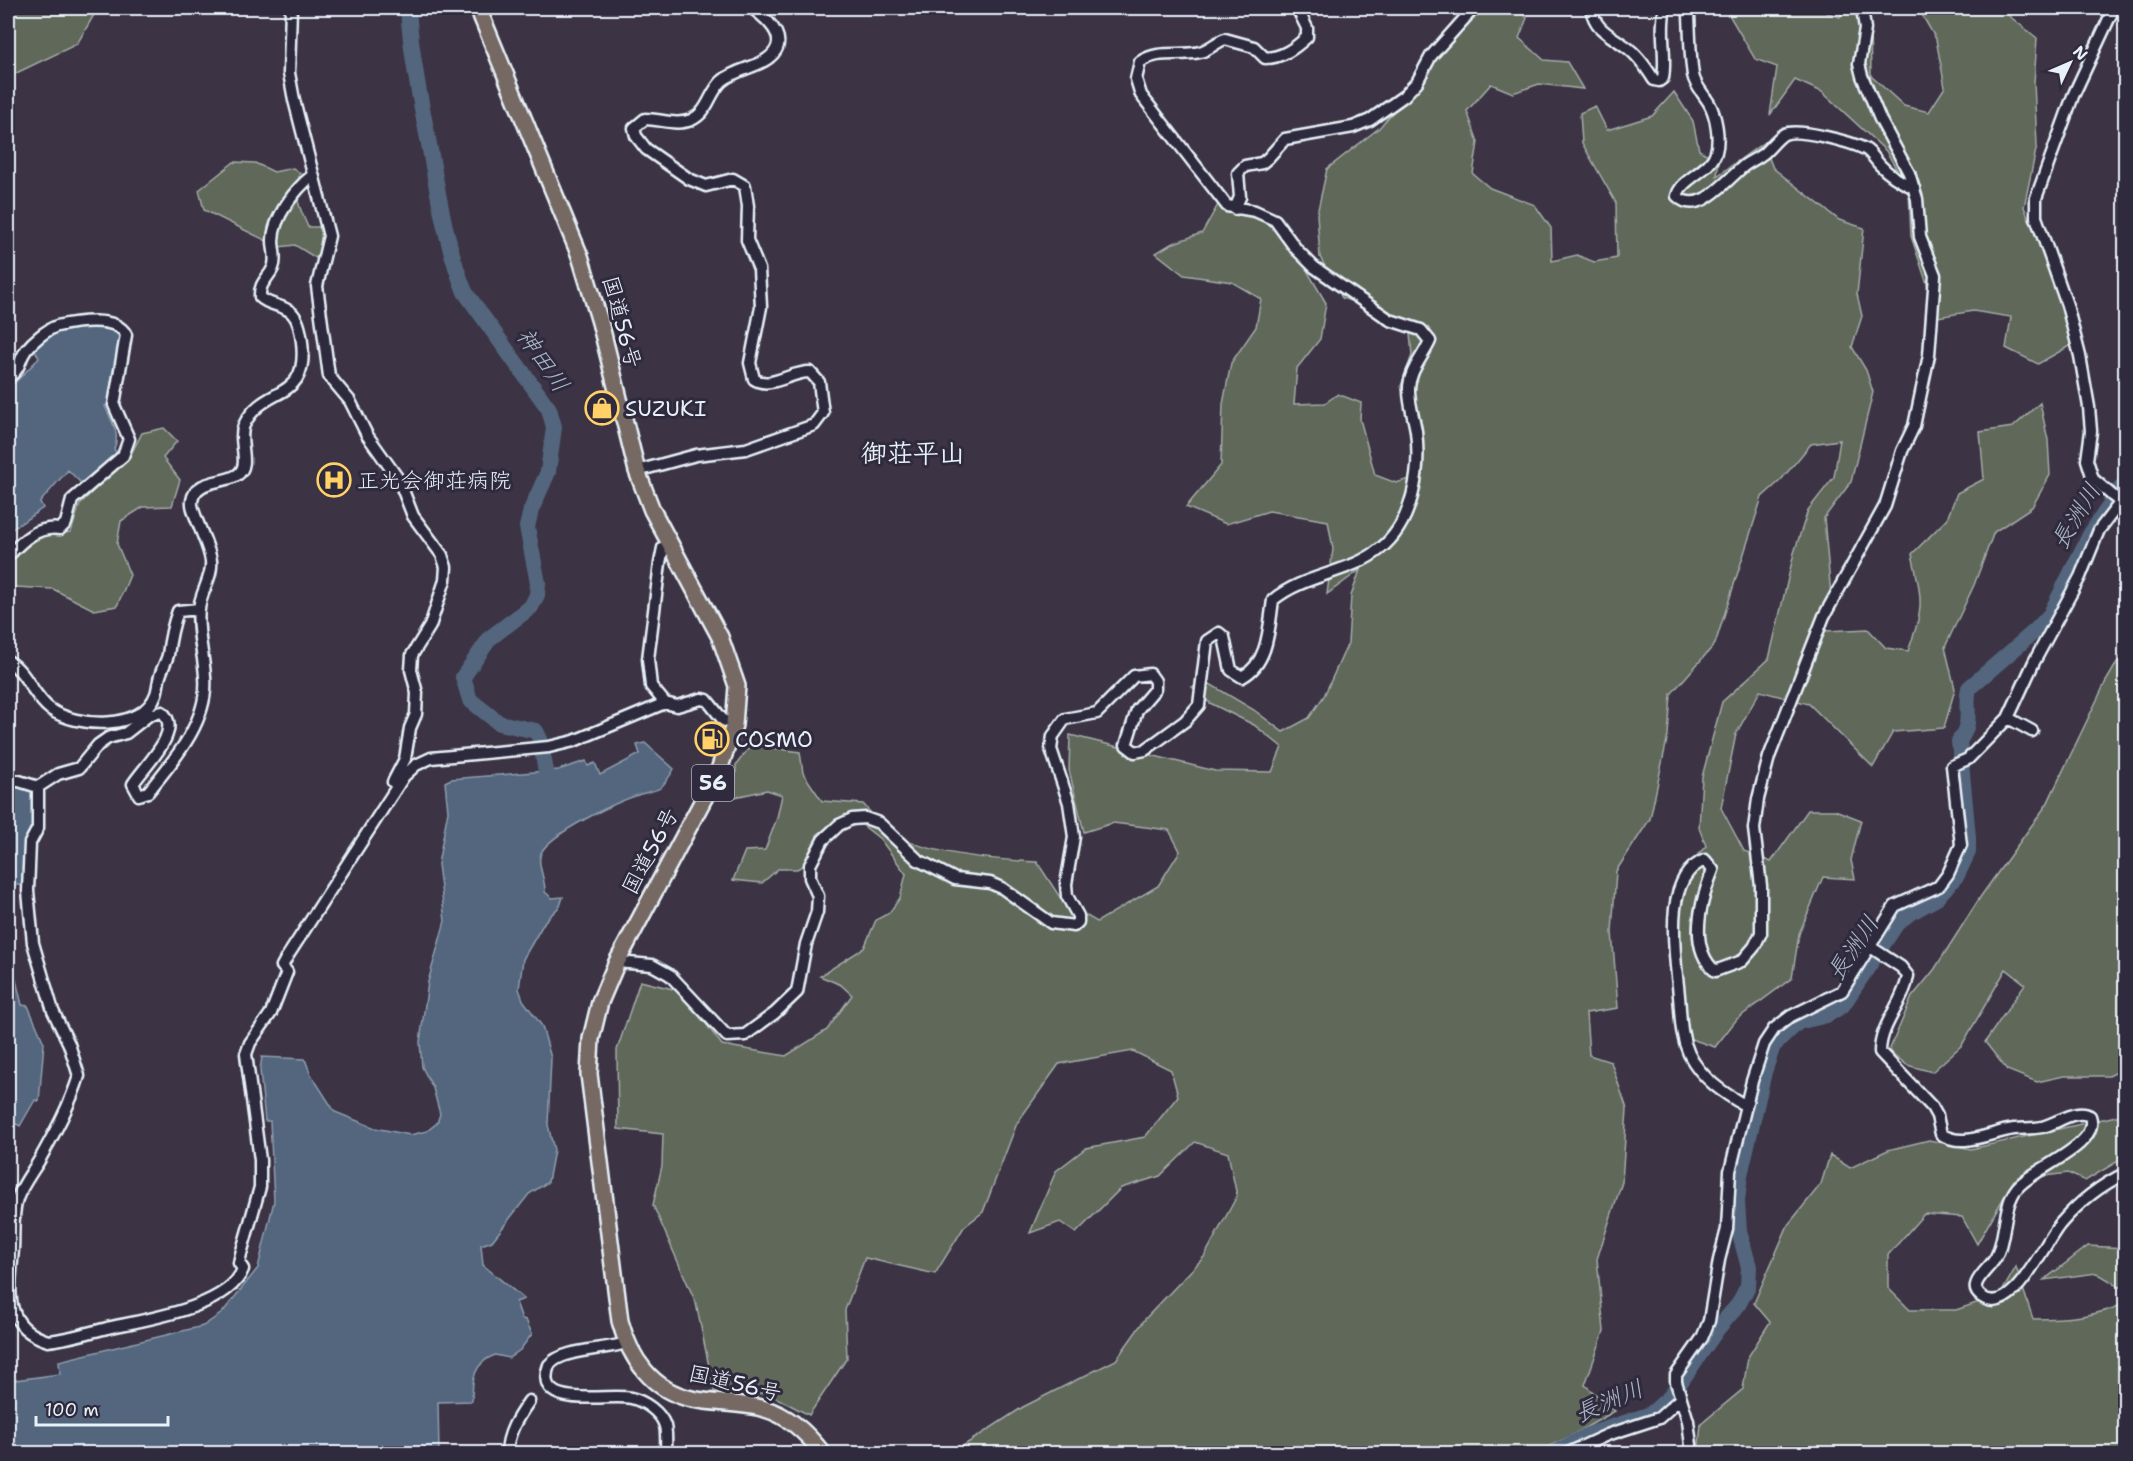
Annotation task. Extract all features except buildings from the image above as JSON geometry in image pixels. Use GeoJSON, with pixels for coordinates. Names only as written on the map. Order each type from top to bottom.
{"type":"FeatureCollection","features":[{"type":"Feature","properties":{"kind":"highway","name":"国道56号"},"geometry":{"type":"LineString","coordinates":[[477,8],[580,256],[600,322],[637,471],[668,542],[720,637],[737,686],[734,725],[719,771],[617,962],[600,1002],[591,1039],[589,1074],[620,1322],[626,1343],[638,1363],[652,1379],[671,1392],[691,1399],[767,1409],[796,1425],[810,1436],[823,1454]]}},
{"type":"Feature","properties":{"kind":"street"},"geometry":{"type":"LineString","coordinates":[[291,8],[289,73],[329,236],[317,286],[330,376],[350,401],[367,435],[399,480],[412,516],[442,555],[446,567],[445,580],[430,626],[412,655],[411,670],[417,693],[416,714],[410,728],[405,759],[374,814],[372,823]]}},
{"type":"Feature","properties":{"kind":"street"},"geometry":{"type":"LineString","coordinates":[[637,471],[696,455],[746,449],[814,425],[823,413],[819,382],[810,372],[801,371],[766,383],[758,382],[752,373],[750,363],[761,307],[759,269],[747,240],[748,206],[745,186],[734,179],[716,185],[698,183],[646,149],[636,136],[634,128],[645,119],[675,122],[692,120],[702,113],[720,83],[741,69],[766,59],[775,50],[778,35],[775,27],[752,8]]}},
{"type":"Feature","properties":{"kind":"street"},"geometry":{"type":"LineString","coordinates":[[617,962],[652,965],[670,975],[727,1036],[745,1035],[775,1013],[797,992],[806,944],[817,912],[818,896],[810,878],[810,865],[823,840],[839,825],[852,819],[865,818],[879,823],[918,860],[956,879],[990,883],[1002,888],[1051,923],[1074,926],[1078,922],[1078,916],[1067,896],[1066,884],[1074,837],[1073,825],[1069,803],[1051,748],[1058,725],[1065,719],[1097,713],[1134,676],[1150,674],[1155,681],[1155,689],[1137,710],[1127,735],[1126,745],[1135,752],[1145,750],[1185,721],[1199,705],[1207,640],[1219,633],[1224,637],[1231,670],[1242,677],[1248,674],[1258,663],[1264,649],[1274,600],[1302,582],[1345,567],[1379,550],[1395,536],[1412,498],[1417,474],[1416,433],[1409,391],[1410,379],[1430,341],[1421,330],[1390,320],[1314,267],[1296,249],[1275,220],[1255,211],[1227,206],[1141,95],[1136,79],[1140,62],[1148,57],[1204,51],[1216,42],[1225,39],[1254,47],[1265,58],[1276,58],[1297,46],[1307,37],[1307,28],[1297,8]]}},
{"type":"Feature","properties":{"kind":"street"},"geometry":{"type":"LineString","coordinates":[[1235,209],[1239,197],[1238,173],[1245,166],[1262,163],[1286,139],[1353,127],[1370,120],[1396,102],[1417,82],[1431,56],[1474,8]]}},
{"type":"Feature","properties":{"kind":"street"},"geometry":{"type":"LineString","coordinates":[[1591,8],[1596,24],[1605,34],[1627,47],[1645,66],[1654,80],[1659,81],[1663,78],[1665,67],[1662,26],[1665,8]]}},
{"type":"Feature","properties":{"kind":"street"},"geometry":{"type":"LineString","coordinates":[[1686,8],[1689,15],[1693,76],[1714,116],[1717,142],[1716,154],[1701,172],[1678,190],[1677,196],[1682,200],[1690,204],[1699,201],[1716,191],[1746,164],[1762,155],[1784,134],[1797,133],[1818,136],[1866,149],[1898,181],[1914,188]]}},
{"type":"Feature","properties":{"kind":"street"},"geometry":{"type":"LineString","coordinates":[[1746,1106],[1705,1078],[1683,1039],[1674,951],[1674,914],[1686,877],[1699,862],[1705,860],[1713,870],[1700,912],[1701,950],[1706,963],[1715,971],[1729,968],[1742,961],[1754,947],[1761,933],[1761,886],[1754,829],[1758,799],[1769,757],[1824,616],[1885,506],[1898,459],[1914,426],[1927,365],[1936,282],[1920,237],[1914,188],[1862,76],[1859,64],[1864,29],[1862,8]]}},
{"type":"Feature","properties":{"kind":"street"},"geometry":{"type":"LineString","coordinates":[[1689,1454],[1691,1445],[1689,1429],[1676,1375],[1702,1338],[1709,1321],[1719,1260],[1727,1229],[1730,1171],[1764,1044],[1774,1029],[1791,1016],[1842,991],[1895,906],[1939,886],[1948,874],[1961,845],[1952,766],[1968,759],[2008,718],[2034,662],[2080,577],[2099,530],[2123,499],[2093,479],[2087,460],[2091,431],[2080,356],[2067,305],[2036,217],[2036,198],[2073,96],[2114,8]]}},
{"type":"Feature","properties":{"kind":"street"},"geometry":{"type":"LineString","coordinates":[[38,787],[58,774],[79,768],[98,745],[108,738],[126,733],[148,715],[162,712],[168,717],[171,726],[166,740],[133,784],[139,795],[148,792],[182,746],[203,706],[206,692],[198,609],[212,565],[209,548],[192,510],[192,500],[197,490],[205,484],[237,476],[245,460],[240,445],[242,431],[248,418],[260,406],[289,388],[302,371],[304,361],[297,321],[291,313],[267,304],[260,297],[259,289],[275,260],[273,242],[278,219],[304,182],[313,175]]}},
{"type":"Feature","properties":{"kind":"street"},"geometry":{"type":"LineString","coordinates":[[8,378],[19,369],[26,351],[48,329],[57,326],[112,323],[124,330],[126,335],[114,405],[129,439],[123,456],[72,500],[66,523],[60,529],[49,528],[36,532],[26,538],[8,556]]}},
{"type":"Feature","properties":{"kind":"street"},"geometry":{"type":"LineString","coordinates":[[665,703],[651,686],[648,659],[660,563],[663,548],[668,542]]}},
{"type":"Feature","properties":{"kind":"street"},"geometry":{"type":"LineString","coordinates":[[8,661],[15,664],[33,692],[51,710],[86,721],[111,723],[140,712],[156,696],[168,656],[169,635],[178,610],[198,609]]}},
{"type":"Feature","properties":{"kind":"street"},"geometry":{"type":"LineString","coordinates":[[38,787],[38,828],[30,843],[28,891],[33,943],[52,1011],[69,1044],[79,1076],[57,1130],[17,1198],[10,1293],[13,1312],[22,1328],[33,1337],[48,1341],[172,1315],[226,1289],[240,1277],[243,1269],[239,1263],[260,1187],[260,1160],[246,1054],[279,998],[287,972],[282,966],[287,957],[372,823],[387,805],[404,776],[416,765],[431,758],[549,747],[574,741],[665,703],[677,705],[701,699],[707,700],[723,720],[734,725]]}},
{"type":"Feature","properties":{"kind":"street"},"geometry":{"type":"LineString","coordinates":[[2008,718],[2031,731]]}},
{"type":"Feature","properties":{"kind":"street"},"geometry":{"type":"LineString","coordinates":[[8,781],[19,781],[38,787]]}},
{"type":"Feature","properties":{"kind":"street"},"geometry":{"type":"LineString","coordinates":[[1869,946],[1900,967],[1908,976],[1906,988],[1880,1038],[1880,1052],[1932,1107],[1941,1134],[1964,1141],[2014,1129],[2041,1128],[2078,1113],[2090,1116],[2093,1123],[2092,1132],[2084,1141],[2036,1172],[2017,1188],[2010,1200],[1996,1257],[1976,1281],[1975,1288],[1979,1296],[1998,1301],[2011,1294],[2024,1280],[2062,1222],[2095,1191],[2126,1173]]}},
{"type":"Feature","properties":{"kind":"street"},"geometry":{"type":"LineString","coordinates":[[626,1343],[606,1349],[561,1355],[549,1365],[548,1378],[551,1387],[563,1396],[629,1397],[652,1408],[665,1426],[666,1454]]}},
{"type":"Feature","properties":{"kind":"street"},"geometry":{"type":"LineString","coordinates":[[1566,1454],[1607,1435],[1659,1418],[1681,1398]]}},
{"type":"Feature","properties":{"kind":"street"},"geometry":{"type":"LineString","coordinates":[[507,1454],[507,1443],[513,1426],[529,1401]]}},
{"type":"Feature","properties":{"kind":"green space"},"geometry":{"type":"Polygon","coordinates":[[[8,8],[98,8],[77,44],[8,77],[8,38],[13,29],[8,8]]]}},
{"type":"Feature","properties":{"kind":"green space"},"geometry":{"type":"Polygon","coordinates":[[[1468,8],[1517,8],[1527,18],[1519,38],[1544,60],[1567,62],[1583,89],[1539,84],[1513,93],[1491,84],[1467,111],[1478,142],[1473,174],[1490,188],[1535,205],[1551,228],[1552,261],[1577,255],[1594,262],[1617,258],[1616,203],[1582,143],[1580,113],[1595,106],[1607,130],[1652,116],[1674,92],[1693,121],[1699,150],[1719,161],[1717,176],[1763,143],[1773,168],[1839,220],[1864,228],[1857,294],[1862,316],[1852,347],[1866,370],[1873,392],[1851,482],[1824,518],[1831,595],[1826,631],[1868,629],[1886,648],[1908,651],[1917,624],[1920,603],[1912,554],[1947,519],[1957,493],[1984,479],[1980,432],[2013,427],[2040,403],[2048,440],[2050,475],[2032,507],[1994,532],[1974,585],[1945,647],[1955,689],[1944,728],[1893,732],[1873,767],[1809,704],[1760,691],[1736,734],[1721,808],[1744,851],[1771,862],[1808,810],[1835,810],[1861,820],[1851,860],[1855,879],[1823,877],[1799,934],[1792,978],[1737,1019],[1715,1047],[1688,1038],[1670,960],[1668,921],[1671,901],[1678,877],[1706,846],[1699,828],[1702,777],[1722,702],[1769,659],[1794,553],[1808,510],[1834,477],[1840,440],[1811,444],[1781,480],[1762,497],[1715,644],[1671,694],[1668,735],[1650,819],[1616,871],[1612,932],[1618,1008],[1586,1013],[1589,1055],[1611,1062],[1627,1109],[1622,1182],[1597,1259],[1604,1331],[1585,1385],[1615,1411],[1535,1453],[952,1453],[1023,1407],[1116,1360],[1145,1319],[1204,1257],[1237,1196],[1228,1153],[1195,1142],[1160,1176],[1121,1188],[1076,1233],[1060,1222],[1030,1233],[1056,1171],[1086,1148],[1145,1137],[1178,1096],[1171,1070],[1133,1051],[1059,1064],[1017,1123],[983,1212],[964,1227],[935,1274],[865,1258],[845,1310],[847,1358],[809,1415],[769,1394],[714,1391],[696,1303],[653,1205],[662,1166],[663,1134],[618,1129],[617,1050],[640,981],[681,991],[722,1045],[786,1056],[827,1030],[852,995],[841,985],[820,976],[864,948],[876,920],[889,913],[900,898],[906,874],[880,839],[861,824],[835,821],[817,835],[811,861],[797,869],[778,869],[762,883],[733,880],[745,851],[765,850],[777,818],[782,795],[767,790],[735,797],[736,765],[751,745],[800,752],[803,773],[822,801],[863,804],[888,831],[920,845],[1001,860],[1037,862],[1063,902],[1097,922],[1158,886],[1180,851],[1169,830],[1113,823],[1084,832],[1069,770],[1070,735],[1215,771],[1272,772],[1282,747],[1254,725],[1210,703],[1192,687],[1210,684],[1254,710],[1283,732],[1309,718],[1324,696],[1348,643],[1351,596],[1360,570],[1327,594],[1333,549],[1328,521],[1269,511],[1226,524],[1186,507],[1221,465],[1223,404],[1231,363],[1256,327],[1261,299],[1232,282],[1184,275],[1156,253],[1171,244],[1202,233],[1219,203],[1245,209],[1284,231],[1326,303],[1320,339],[1297,368],[1294,404],[1325,403],[1338,394],[1361,403],[1360,419],[1375,475],[1396,483],[1423,475],[1418,434],[1401,386],[1412,355],[1409,323],[1342,298],[1320,257],[1317,214],[1327,169],[1379,128],[1419,82],[1468,8]]]}},
{"type":"Feature","properties":{"kind":"green space"},"geometry":{"type":"Polygon","coordinates":[[[1725,8],[1814,8],[1840,17],[1844,8],[1853,8],[1870,25],[1871,76],[1904,106],[1929,112],[1945,87],[1936,39],[1918,8],[1999,8],[2037,38],[2034,83],[2037,145],[2024,207],[2062,300],[2071,345],[2038,364],[2006,348],[2011,317],[1973,311],[1938,317],[1911,236],[1909,191],[1886,151],[1822,92],[1795,80],[1770,115],[1777,67],[1755,59],[1725,8]]]}},
{"type":"Feature","properties":{"kind":"green space"},"geometry":{"type":"Polygon","coordinates":[[[234,162],[255,163],[274,172],[293,168],[300,173],[297,194],[302,213],[308,227],[322,227],[319,260],[295,245],[279,247],[204,210],[199,190],[234,162]]]}},
{"type":"Feature","properties":{"kind":"green space"},"geometry":{"type":"Polygon","coordinates":[[[164,428],[177,441],[163,458],[180,480],[172,506],[143,507],[121,521],[117,544],[130,575],[117,606],[94,610],[53,589],[15,587],[8,592],[8,567],[17,551],[34,540],[71,532],[80,504],[131,454],[142,433],[164,428]]]}},
{"type":"Feature","properties":{"kind":"green space"},"geometry":{"type":"Polygon","coordinates":[[[2125,649],[2125,1068],[2109,1076],[2064,1076],[2037,1082],[2007,1070],[1985,1042],[2025,984],[2006,969],[1962,1045],[1932,1072],[1907,1065],[1889,1051],[1912,997],[1934,970],[1981,896],[2047,804],[2105,683],[2125,649]]]}},
{"type":"Feature","properties":{"kind":"green space"},"geometry":{"type":"Polygon","coordinates":[[[2125,1114],[2125,1157],[2085,1181],[2068,1173],[2014,1180],[1977,1244],[1962,1217],[1924,1214],[1888,1255],[1888,1288],[1910,1310],[1956,1310],[2000,1295],[2016,1267],[2033,1319],[2068,1318],[2092,1314],[2125,1303],[2125,1453],[1698,1454],[1701,1424],[1743,1389],[1748,1357],[1770,1322],[1754,1303],[1788,1225],[1821,1184],[1830,1155],[1850,1168],[1888,1150],[1929,1140],[1971,1149],[2125,1114]]]}},
{"type":"Feature","properties":{"kind":"green space"},"geometry":{"type":"Polygon","coordinates":[[[2088,1246],[2125,1248],[2125,1290],[2097,1273],[2044,1280],[2088,1246]]]}},
{"type":"Feature","properties":{"kind":"water"},"geometry":{"type":"Polygon","coordinates":[[[74,326],[110,327],[122,337],[108,405],[105,406],[116,432],[114,449],[117,453],[81,483],[68,470],[40,502],[43,508],[8,532],[8,390],[39,358],[34,348],[47,334],[74,326]]]}},
{"type":"Feature","properties":{"kind":"water"},"geometry":{"type":"Polygon","coordinates":[[[645,743],[674,769],[664,784],[658,789],[628,799],[586,818],[549,843],[540,855],[545,892],[552,898],[563,897],[560,906],[545,921],[523,959],[519,989],[523,1000],[542,1026],[551,1058],[548,1125],[554,1150],[548,1182],[529,1194],[492,1241],[481,1245],[483,1265],[524,1299],[516,1302],[522,1319],[526,1320],[532,1334],[520,1350],[509,1358],[495,1355],[482,1363],[473,1380],[472,1401],[438,1402],[439,1453],[8,1453],[8,1381],[60,1374],[59,1361],[203,1326],[222,1313],[258,1268],[274,1201],[270,1121],[265,1121],[260,1070],[262,1057],[305,1059],[310,1073],[335,1112],[375,1128],[410,1135],[427,1131],[437,1123],[440,1114],[433,1088],[422,1067],[420,1042],[428,982],[445,921],[438,864],[448,811],[445,782],[451,779],[558,770],[586,761],[588,766],[595,763],[600,775],[640,754],[637,745],[645,743]]]}},
{"type":"Feature","properties":{"kind":"water"},"geometry":{"type":"Polygon","coordinates":[[[8,785],[30,788],[35,792],[34,821],[24,885],[12,885],[12,896],[8,897],[8,785]]]}},
{"type":"Feature","properties":{"kind":"water"},"geometry":{"type":"Polygon","coordinates":[[[8,897],[12,942],[10,945],[22,1005],[28,1006],[44,1043],[39,1101],[35,1100],[20,1126],[11,1121],[8,1128],[8,897]]]}},
{"type":"Feature","properties":{"kind":"waterway","name":"神田川"},"geometry":{"type":"LineString","coordinates":[[408,8],[416,76],[436,182],[458,274],[465,292],[549,409],[554,427],[548,472],[531,510],[527,527],[538,583],[537,595],[531,607],[490,638],[463,677],[470,700],[499,723],[536,731],[540,739],[548,782]]}},
{"type":"Feature","properties":{"kind":"waterway","name":"長洲川"},"geometry":{"type":"LineString","coordinates":[[1552,1454],[1588,1435],[1651,1414],[1670,1397],[1718,1328],[1738,1305],[1748,1286],[1749,1267],[1739,1231],[1737,1201],[1740,1175],[1764,1072],[1773,1046],[1798,1022],[1827,1015],[1842,1006],[1897,923],[1935,899],[1957,875],[1968,852],[1959,741],[1966,727],[1969,688],[2050,615],[2090,535],[2126,481]]}},
{"type":"Feature","properties":{"kind":"place","name":"SUZUKI"},"geometry":{"type":"Point","coordinates":[602,408]}},
{"type":"Feature","properties":{"kind":"place","name":"正光会御荘病院"},"geometry":{"type":"Point","coordinates":[334,480]}},
{"type":"Feature","properties":{"kind":"place","name":"COSMO"},"geometry":{"type":"Point","coordinates":[712,739]}},
{"type":"Feature","properties":{"kind":"district","name":"御荘平山"},"geometry":{"type":"Point","coordinates":[913,452]}}]}
